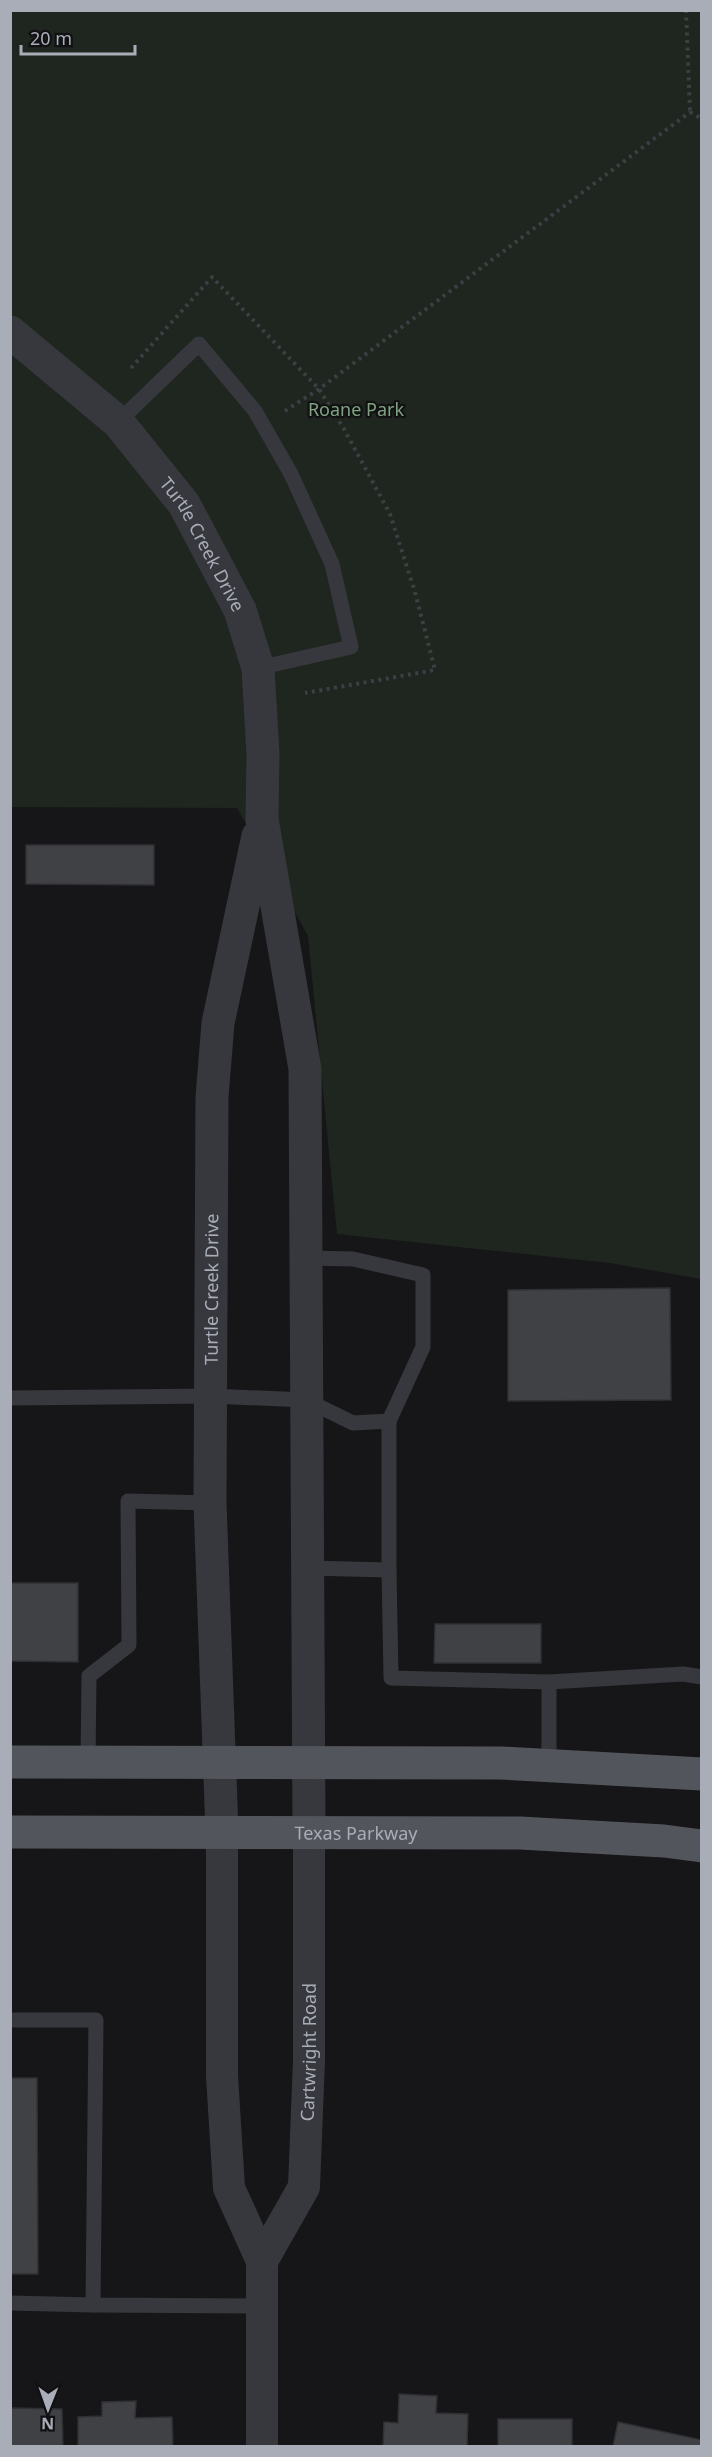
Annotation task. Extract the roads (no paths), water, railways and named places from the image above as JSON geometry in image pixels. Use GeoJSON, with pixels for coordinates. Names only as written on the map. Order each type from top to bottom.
{"type":"FeatureCollection","features":[{"type":"Feature","properties":{"kind":"main road"},"geometry":{"type":"LineString","coordinates":[[10,1762],[549,1766],[702,1774]]}},
{"type":"Feature","properties":{"kind":"main road","name":"Texas Parkway"},"geometry":{"type":"LineString","coordinates":[[10,1832],[520,1833],[664,1841],[702,1846]]}},
{"type":"Feature","properties":{"kind":"street","name":"Turtle Creek Drive"},"geometry":{"type":"LineString","coordinates":[[10,332],[118,422],[184,504],[240,609],[258,668],[262,819],[305,1069],[309,1831]]}},
{"type":"Feature","properties":{"kind":"street","name":"Turtle Creek Drive"},"geometry":{"type":"LineString","coordinates":[[222,1832],[210,1503],[212,1097],[218,1023],[262,819]]}},
{"type":"Feature","properties":{"kind":"street","name":"Cartwright Road"},"geometry":{"type":"LineString","coordinates":[[262,2261],[304,2187],[309,2060],[309,1831]]}},
{"type":"Feature","properties":{"kind":"street","name":"Cartwright Road"},"geometry":{"type":"LineString","coordinates":[[222,1832],[222,2076],[229,2188],[262,2261],[262,2446]]}},
{"type":"Feature","properties":{"kind":"lane"},"geometry":{"type":"LineString","coordinates":[[118,422],[199,344],[264,425],[291,474],[332,564],[351,647],[258,668]]}},
{"type":"Feature","properties":{"kind":"lane"},"geometry":{"type":"LineString","coordinates":[[306,1258],[353,1259],[423,1275],[423,1347],[389,1421],[391,1678],[549,1682],[683,1674],[702,1677]]}},
{"type":"Feature","properties":{"kind":"lane"},"geometry":{"type":"LineString","coordinates":[[10,1398],[211,1396],[306,1400],[353,1423],[389,1421]]}},
{"type":"Feature","properties":{"kind":"lane"},"geometry":{"type":"LineString","coordinates":[[88,1762],[89,1676],[129,1646],[128,1501],[210,1503]]}},
{"type":"Feature","properties":{"kind":"lane"},"geometry":{"type":"LineString","coordinates":[[308,1568],[389,1570]]}},
{"type":"Feature","properties":{"kind":"lane"},"geometry":{"type":"LineString","coordinates":[[549,1682],[549,1766]]}},
{"type":"Feature","properties":{"kind":"lane"},"geometry":{"type":"LineString","coordinates":[[10,2020],[96,2020],[93,2305]]}},
{"type":"Feature","properties":{"kind":"lane"},"geometry":{"type":"LineString","coordinates":[[10,2303],[262,2306]]}},
{"type":"Feature","properties":{"kind":"park label","name":"Roane Park"},"geometry":{"type":"Point","coordinates":[356,409]}}]}
